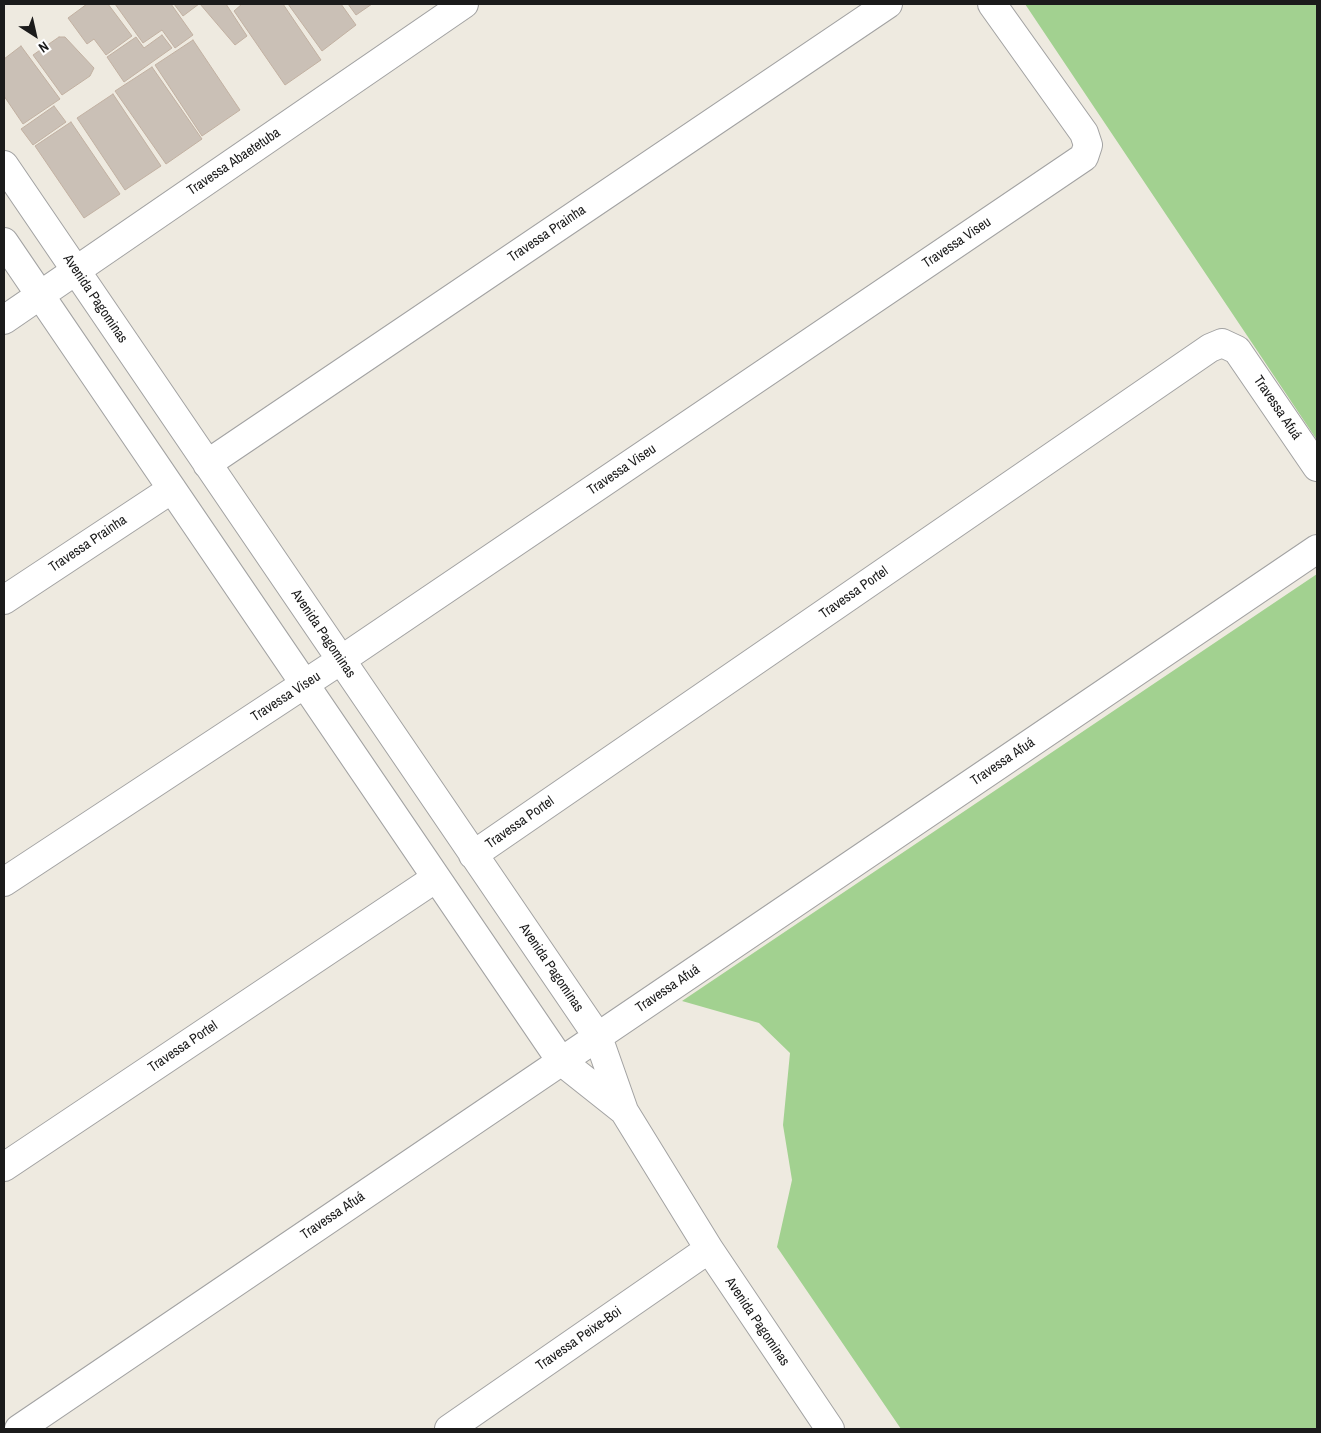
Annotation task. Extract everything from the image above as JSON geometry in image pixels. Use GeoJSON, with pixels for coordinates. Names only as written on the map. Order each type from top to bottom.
{"type":"FeatureCollection","features":[{"type":"Feature","properties":{"kind":"street","name":"Travessa Abaetetuba"},"geometry":{"type":"LineString","coordinates":[[4,320],[464,4]]}},
{"type":"Feature","properties":{"kind":"street","name":"Travessa Prainha"},"geometry":{"type":"LineString","coordinates":[[207,464],[888,4]]}},
{"type":"Feature","properties":{"kind":"street","name":"Travessa Viseu"},"geometry":{"type":"LineString","coordinates":[[4,882],[341,660],[1084,157],[1088,145],[1084,133],[992,4]]}},
{"type":"Feature","properties":{"kind":"street","name":"Avenida Pagominas"},"geometry":{"type":"LineString","coordinates":[[4,165],[598,1037],[624,1111],[708,1249],[830,1429]]}},
{"type":"Feature","properties":{"kind":"street","name":"Avenida Pagominas"},"geometry":{"type":"LineString","coordinates":[[4,242],[561,1061],[624,1111]]}},
{"type":"Feature","properties":{"kind":"street","name":"Travessa Portel"},"geometry":{"type":"LineString","coordinates":[[474,855],[1210,348],[1222,343],[1237,350]]}},
{"type":"Feature","properties":{"kind":"street","name":"Travessa Afuá"},"geometry":{"type":"LineString","coordinates":[[1237,350],[1317,467]]}},
{"type":"Feature","properties":{"kind":"street","name":"Travessa Prainha"},"geometry":{"type":"LineString","coordinates":[[4,600],[172,489]]}},
{"type":"Feature","properties":{"kind":"street","name":"Travessa Afuá"},"geometry":{"type":"LineString","coordinates":[[19,1429],[1317,549]]}},
{"type":"Feature","properties":{"kind":"street","name":"Travessa Portel"},"geometry":{"type":"LineString","coordinates":[[4,1167],[436,878]]}},
{"type":"Feature","properties":{"kind":"street","name":"Travessa Peixe-Boi"},"geometry":{"type":"LineString","coordinates":[[449,1429],[708,1249]]}},
{"type":"Feature","properties":{"kind":"green space"},"geometry":{"type":"Polygon","coordinates":[[[1025,4],[1317,4],[1317,440],[1025,4]]]}},
{"type":"Feature","properties":{"kind":"green space"},"geometry":{"type":"Polygon","coordinates":[[[1317,574],[1317,1429],[901,1429],[777,1247],[792,1180],[783,1125],[790,1053],[759,1023],[682,1001],[1317,574]]]}},
{"type":"Feature","properties":{"kind":"building"},"geometry":{"type":"Polygon","coordinates":[[[87,4],[108,4],[132,36],[106,55],[94,39],[87,44],[68,18],[87,4]]]}},
{"type":"Feature","properties":{"kind":"building"},"geometry":{"type":"Polygon","coordinates":[[[115,4],[171,4],[193,35],[175,48],[162,30],[143,43],[115,4]]]}},
{"type":"Feature","properties":{"kind":"building"},"geometry":{"type":"Polygon","coordinates":[[[174,4],[199,4],[183,16],[174,4]]]}},
{"type":"Feature","properties":{"kind":"building"},"geometry":{"type":"Polygon","coordinates":[[[200,4],[226,4],[247,36],[235,45],[200,4]]]}},
{"type":"Feature","properties":{"kind":"building"},"geometry":{"type":"Polygon","coordinates":[[[242,4],[283,4],[321,60],[285,85],[234,11],[242,4]]]}},
{"type":"Feature","properties":{"kind":"building"},"geometry":{"type":"Polygon","coordinates":[[[288,4],[341,4],[356,25],[322,51],[288,4]]]}},
{"type":"Feature","properties":{"kind":"building"},"geometry":{"type":"Polygon","coordinates":[[[348,4],[372,4],[356,15],[348,4]]]}},
{"type":"Feature","properties":{"kind":"building"},"geometry":{"type":"Polygon","coordinates":[[[162,35],[172,48],[124,82],[107,57],[136,37],[144,48],[162,35]]]}},
{"type":"Feature","properties":{"kind":"building"},"geometry":{"type":"Polygon","coordinates":[[[59,37],[65,37],[94,68],[90,76],[62,95],[33,55],[59,37]]]}},
{"type":"Feature","properties":{"kind":"building"},"geometry":{"type":"Polygon","coordinates":[[[193,40],[240,110],[202,136],[155,65],[193,40]]]}},
{"type":"Feature","properties":{"kind":"building"},"geometry":{"type":"Polygon","coordinates":[[[21,46],[60,99],[23,124],[4,96],[4,59],[21,46]]]}},
{"type":"Feature","properties":{"kind":"building"},"geometry":{"type":"Polygon","coordinates":[[[152,67],[202,139],[166,164],[115,91],[152,67]]]}},
{"type":"Feature","properties":{"kind":"building"},"geometry":{"type":"Polygon","coordinates":[[[113,94],[161,166],[125,190],[77,118],[113,94]]]}},
{"type":"Feature","properties":{"kind":"building"},"geometry":{"type":"Polygon","coordinates":[[[54,106],[66,122],[33,145],[21,129],[54,106]]]}},
{"type":"Feature","properties":{"kind":"building"},"geometry":{"type":"Polygon","coordinates":[[[71,122],[120,194],[84,218],[35,146],[71,122]]]}}]}
